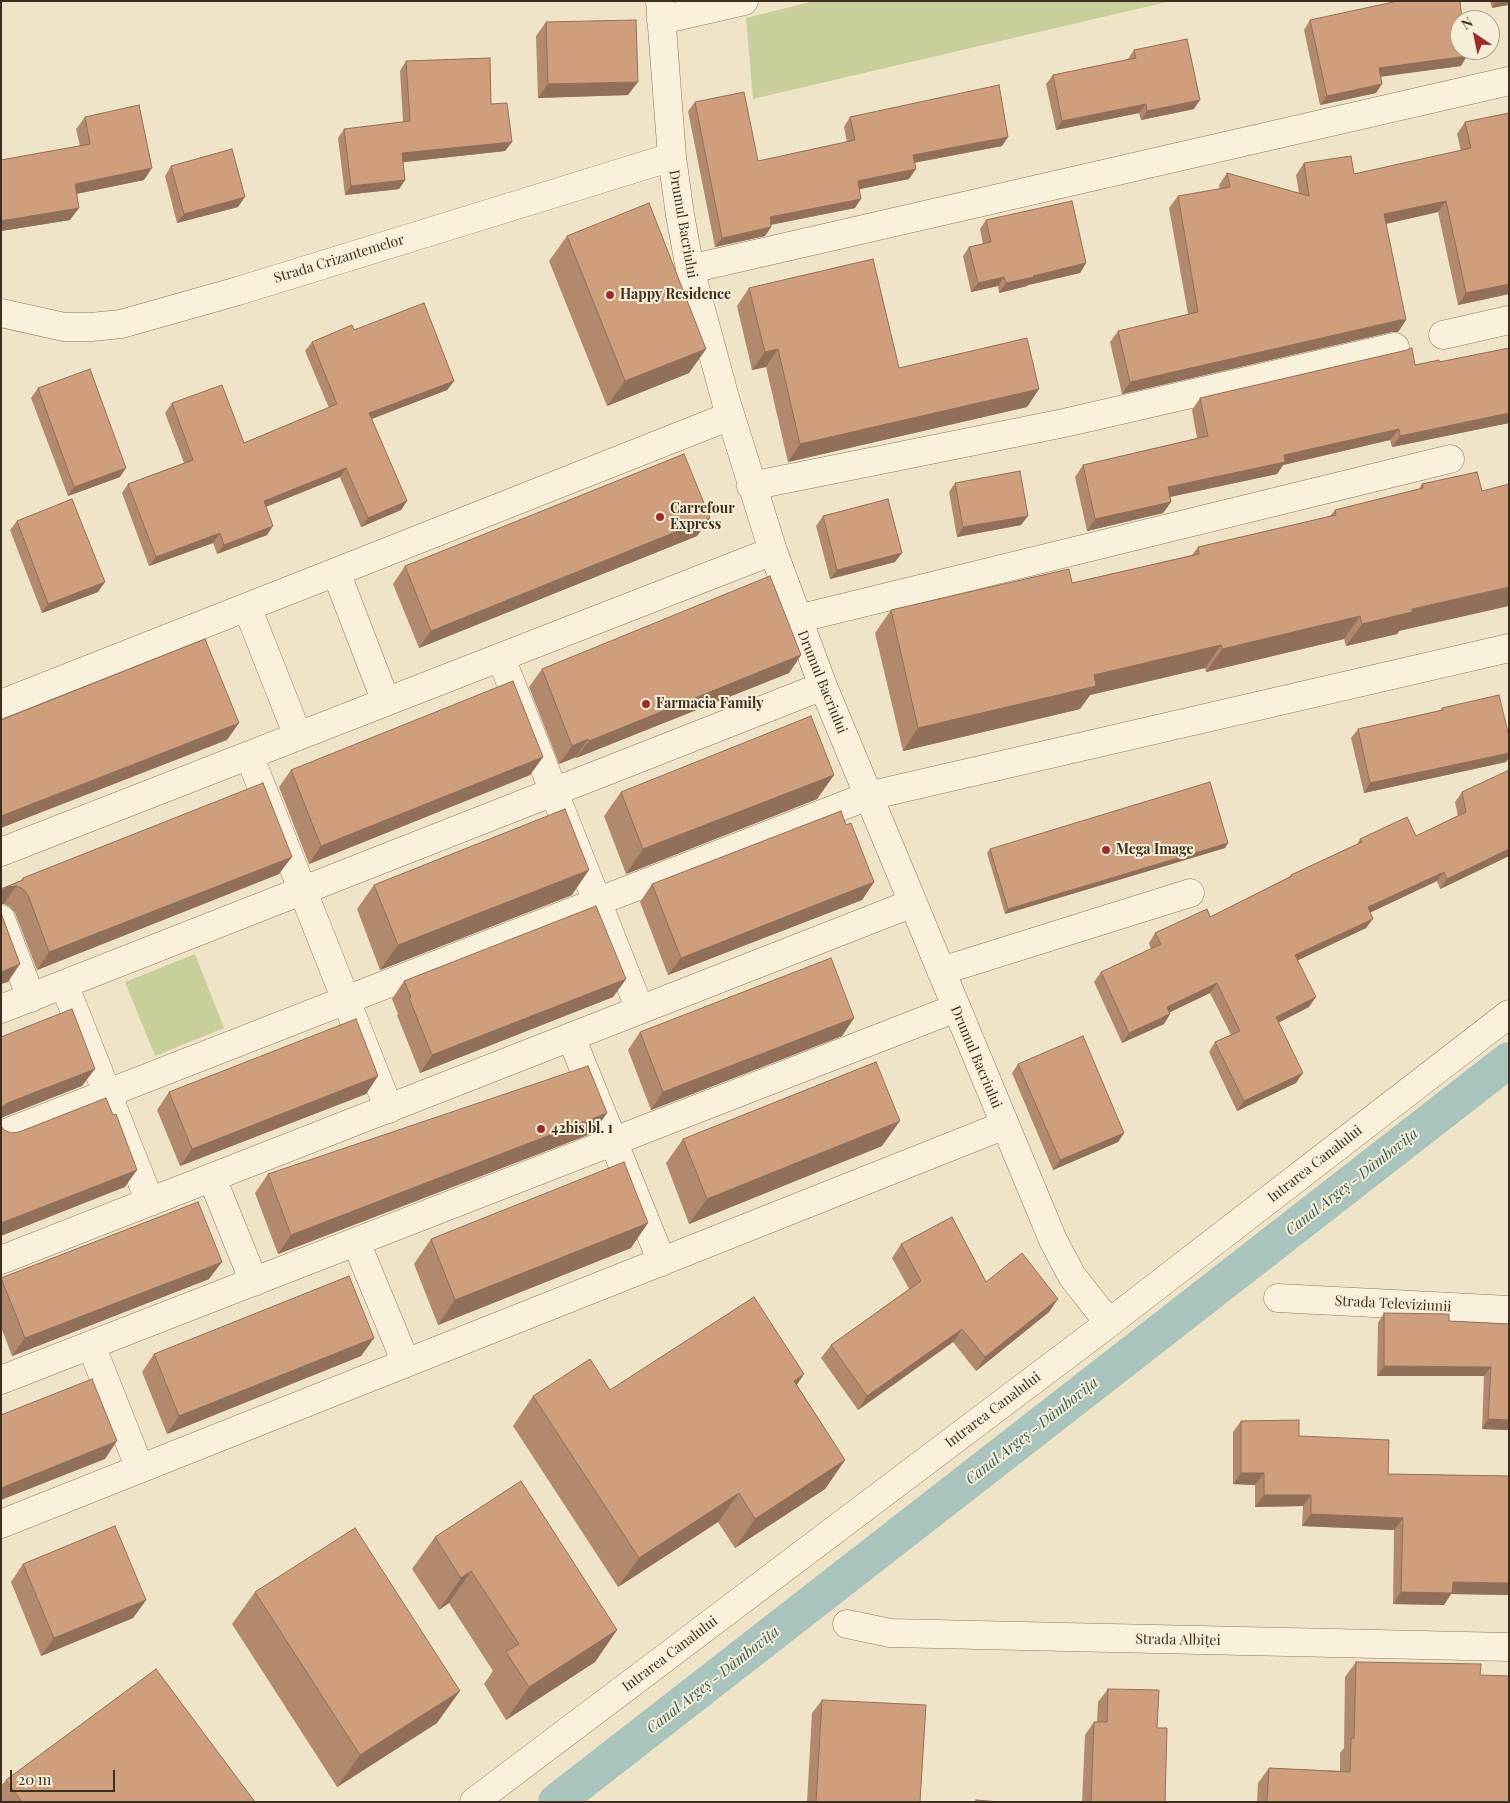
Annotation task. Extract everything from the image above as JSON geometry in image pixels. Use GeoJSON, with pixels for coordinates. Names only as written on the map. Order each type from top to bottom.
{"type":"FeatureCollection","features":[{"type":"Feature","properties":{"kind":"street"},"geometry":{"type":"LineString","coordinates":[[661,11],[744,1]]}},
{"type":"Feature","properties":{"kind":"street","name":"Drumul Bacriului"},"geometry":{"type":"LineString","coordinates":[[661,11],[672,157],[690,269],[730,416],[773,551],[823,686],[1061,1258],[1072,1276],[1109,1323]]}},
{"type":"Feature","properties":{"kind":"street"},"geometry":{"type":"LineString","coordinates":[[690,269],[1509,81]]}},
{"type":"Feature","properties":{"kind":"street","name":"Strada Crizantemelor"},"geometry":{"type":"LineString","coordinates":[[1,313],[64,327],[121,324],[238,291],[672,157]]}},
{"type":"Feature","properties":{"kind":"street"},"geometry":{"type":"LineString","coordinates":[[1443,335],[1509,320]]}},
{"type":"Feature","properties":{"kind":"street"},"geometry":{"type":"LineString","coordinates":[[751,486],[1064,423],[1394,347]]}},
{"type":"Feature","properties":{"kind":"street"},"geometry":{"type":"LineString","coordinates":[[1,704],[730,416]]}},
{"type":"Feature","properties":{"kind":"street"},"geometry":{"type":"LineString","coordinates":[[797,619],[1450,459]]}},
{"type":"Feature","properties":{"kind":"street"},"geometry":{"type":"LineString","coordinates":[[1,852],[773,551]]}},
{"type":"Feature","properties":{"kind":"street"},"geometry":{"type":"LineString","coordinates":[[336,572],[386,702]]}},
{"type":"Feature","properties":{"kind":"street"},"geometry":{"type":"LineString","coordinates":[[247,607],[298,736]]}},
{"type":"Feature","properties":{"kind":"street"},"geometry":{"type":"LineString","coordinates":[[1,1135],[868,796],[1509,648]]}},
{"type":"Feature","properties":{"kind":"street"},"geometry":{"type":"LineString","coordinates":[[501,658],[640,1010]]}},
{"type":"Feature","properties":{"kind":"street"},"geometry":{"type":"LineString","coordinates":[[1,1009],[823,686]]}},
{"type":"Feature","properties":{"kind":"street"},"geometry":{"type":"LineString","coordinates":[[249,755],[388,1109]]}},
{"type":"Feature","properties":{"kind":"street"},"geometry":{"type":"LineString","coordinates":[[941,971],[1190,893]]}},
{"type":"Feature","properties":{"kind":"street"},"geometry":{"type":"LineString","coordinates":[[1,1260],[913,903]]}},
{"type":"Feature","properties":{"kind":"street"},"geometry":{"type":"LineString","coordinates":[[1,919],[31,998]]}},
{"type":"Feature","properties":{"kind":"street"},"geometry":{"type":"LineString","coordinates":[[64,984],[150,1202]]}},
{"type":"Feature","properties":{"kind":"street"},"geometry":{"type":"LineString","coordinates":[[1,1380],[956,1008]]}},
{"type":"Feature","properties":{"kind":"street","name":"Intrarea Canalului"},"geometry":{"type":"LineString","coordinates":[[474,1802],[1109,1323],[1509,1014]]}},
{"type":"Feature","properties":{"kind":"street"},"geometry":{"type":"LineString","coordinates":[[571,1037],[662,1262]]}},
{"type":"Feature","properties":{"kind":"street"},"geometry":{"type":"LineString","coordinates":[[1,1524],[1005,1125]]}},
{"type":"Feature","properties":{"kind":"street"},"geometry":{"type":"LineString","coordinates":[[212,1178],[254,1282]]}},
{"type":"Feature","properties":{"kind":"street"},"geometry":{"type":"LineString","coordinates":[[356,1242],[406,1364]]}},
{"type":"Feature","properties":{"kind":"street","name":"Strada Televiziunii"},"geometry":{"type":"LineString","coordinates":[[1278,1298],[1509,1310]]}},
{"type":"Feature","properties":{"kind":"street"},"geometry":{"type":"LineString","coordinates":[[91,1345],[140,1469]]}},
{"type":"Feature","properties":{"kind":"street","name":"Strada Albiței"},"geometry":{"type":"LineString","coordinates":[[847,1624],[890,1633],[1509,1647]]}},
{"type":"Feature","properties":{"kind":"green space"},"geometry":{"type":"Polygon","coordinates":[[[814,1],[1171,1],[753,99],[746,18],[814,1]]]}},
{"type":"Feature","properties":{"kind":"green space"},"geometry":{"type":"Polygon","coordinates":[[[195,954],[224,1028],[155,1056],[125,982],[195,954]]]}},
{"type":"Feature","properties":{"kind":"building"},"geometry":{"type":"Polygon","coordinates":[[[1398,1],[1460,1],[1461,10],[1450,10],[1450,58],[1379,68],[1382,84],[1327,96],[1310,20],[1398,1]]]}},
{"type":"Feature","properties":{"kind":"building"},"geometry":{"type":"Polygon","coordinates":[[[636,20],[638,82],[548,84],[546,22],[636,20]]]}},
{"type":"Feature","properties":{"kind":"building"},"geometry":{"type":"Polygon","coordinates":[[[1187,39],[1200,100],[1147,111],[1146,104],[1062,121],[1053,75],[1136,58],[1134,50],[1187,39]]]}},
{"type":"Feature","properties":{"kind":"building"},"geometry":{"type":"Polygon","coordinates":[[[490,58],[491,104],[507,103],[512,142],[402,153],[405,180],[351,186],[344,129],[410,121],[406,61],[490,58]]]}},
{"type":"Feature","properties":{"kind":"building"},"geometry":{"type":"Polygon","coordinates":[[[999,85],[1008,137],[913,155],[916,169],[858,181],[861,199],[770,217],[771,227],[722,238],[695,102],[744,92],[758,161],[855,140],[850,117],[999,85]]]}},
{"type":"Feature","properties":{"kind":"building"},"geometry":{"type":"Polygon","coordinates":[[[139,105],[152,168],[75,184],[79,208],[1,221],[1,160],[90,144],[85,117],[139,105]]]}},
{"type":"Feature","properties":{"kind":"building"},"geometry":{"type":"Polygon","coordinates":[[[1509,113],[1509,284],[1466,293],[1446,201],[1384,214],[1406,320],[1130,382],[1118,331],[1198,312],[1178,196],[1230,187],[1227,173],[1309,196],[1304,163],[1351,156],[1354,174],[1471,148],[1465,122],[1509,113]]]}},
{"type":"Feature","properties":{"kind":"building"},"geometry":{"type":"Polygon","coordinates":[[[232,149],[245,197],[184,214],[171,166],[232,149]]]}},
{"type":"Feature","properties":{"kind":"building"},"geometry":{"type":"Polygon","coordinates":[[[1072,201],[1086,263],[1006,283],[1004,277],[978,283],[969,247],[991,242],[986,220],[1072,201]]]}},
{"type":"Feature","properties":{"kind":"building","name":"Happy Residence"},"geometry":{"type":"Polygon","coordinates":[[[649,203],[706,349],[625,381],[567,236],[649,203]]]}},
{"type":"Feature","properties":{"kind":"building"},"geometry":{"type":"Polygon","coordinates":[[[873,259],[899,368],[1027,338],[1039,389],[800,444],[778,349],[765,352],[749,288],[873,259]]]}},
{"type":"Feature","properties":{"kind":"building"},"geometry":{"type":"Polygon","coordinates":[[[424,303],[454,381],[369,413],[407,501],[368,518],[346,468],[264,501],[273,526],[224,545],[220,533],[156,557],[128,484],[193,460],[172,403],[222,385],[244,443],[337,404],[312,342],[352,325],[354,330],[424,303]]]}},
{"type":"Feature","properties":{"kind":"building"},"geometry":{"type":"Polygon","coordinates":[[[1412,348],[1415,365],[1509,348],[1509,413],[1400,436],[1399,429],[1284,455],[1285,462],[1168,487],[1171,502],[1095,519],[1083,465],[1208,436],[1200,398],[1412,348]]]}},
{"type":"Feature","properties":{"kind":"building"},"geometry":{"type":"Polygon","coordinates":[[[90,369],[126,468],[74,487],[38,388],[90,369]]]}},
{"type":"Feature","properties":{"kind":"building"},"geometry":{"type":"Polygon","coordinates":[[[684,454],[710,518],[431,631],[405,566],[684,454]]]}},
{"type":"Feature","properties":{"kind":"building"},"geometry":{"type":"Polygon","coordinates":[[[1020,471],[1028,516],[963,527],[955,483],[1020,471]]]}},
{"type":"Feature","properties":{"kind":"building"},"geometry":{"type":"Polygon","coordinates":[[[1477,472],[1482,491],[1509,484],[1509,587],[1412,609],[1412,612],[1362,624],[1360,616],[1222,649],[1221,645],[1094,675],[1096,686],[918,728],[891,610],[1069,569],[1072,583],[1199,554],[1198,547],[1336,515],[1335,510],[1423,488],[1422,484],[1477,472]]]}},
{"type":"Feature","properties":{"kind":"building"},"geometry":{"type":"Polygon","coordinates":[[[72,499],[105,582],[48,604],[17,521],[72,499]]]}},
{"type":"Feature","properties":{"kind":"building"},"geometry":{"type":"Polygon","coordinates":[[[888,499],[902,553],[837,570],[823,516],[888,499]]]}},
{"type":"Feature","properties":{"kind":"building"},"geometry":{"type":"Polygon","coordinates":[[[770,576],[801,655],[589,741],[588,739],[572,746],[542,669],[770,576]]]}},
{"type":"Feature","properties":{"kind":"building"},"geometry":{"type":"Polygon","coordinates":[[[205,639],[239,723],[1,816],[1,720],[205,639]]]}},
{"type":"Feature","properties":{"kind":"building"},"geometry":{"type":"Polygon","coordinates":[[[513,681],[543,757],[321,846],[291,770],[513,681]]]}},
{"type":"Feature","properties":{"kind":"building"},"geometry":{"type":"Polygon","coordinates":[[[1499,695],[1509,737],[1509,753],[1370,783],[1358,729],[1499,695]]]}},
{"type":"Feature","properties":{"kind":"building"},"geometry":{"type":"Polygon","coordinates":[[[811,716],[834,775],[643,849],[621,792],[811,716]]]}},
{"type":"Feature","properties":{"kind":"building"},"geometry":{"type":"Polygon","coordinates":[[[1509,770],[1509,849],[1447,879],[1444,872],[1368,907],[1373,919],[1295,955],[1316,997],[1276,1017],[1303,1073],[1244,1101],[1215,1042],[1240,1031],[1217,983],[1167,1007],[1170,1014],[1129,1033],[1101,972],[1161,944],[1155,933],[1207,909],[1210,917],[1291,875],[1362,842],[1360,839],[1407,817],[1416,836],[1466,812],[1462,792],[1509,770]]]}},
{"type":"Feature","properties":{"kind":"building","name":"Mega Image"},"geometry":{"type":"Polygon","coordinates":[[[1210,782],[1228,843],[1008,909],[990,849],[1210,782]]]}},
{"type":"Feature","properties":{"kind":"building"},"geometry":{"type":"Polygon","coordinates":[[[263,783],[292,857],[49,952],[28,895],[23,889],[16,886],[7,887],[1,892],[1,889],[23,880],[23,878],[263,783]]]}},
{"type":"Feature","properties":{"kind":"building"},"geometry":{"type":"Polygon","coordinates":[[[565,809],[589,870],[398,945],[374,885],[565,809]]]}},
{"type":"Feature","properties":{"kind":"building"},"geometry":{"type":"Polygon","coordinates":[[[841,811],[846,825],[851,823],[874,882],[681,958],[652,884],[841,811]]]}},
{"type":"Feature","properties":{"kind":"building"},"geometry":{"type":"Polygon","coordinates":[[[596,906],[626,979],[432,1055],[404,981],[596,906]]]}},
{"type":"Feature","properties":{"kind":"building"},"geometry":{"type":"Polygon","coordinates":[[[1,913],[20,964],[1,972],[1,913]]]}},
{"type":"Feature","properties":{"kind":"building"},"geometry":{"type":"Polygon","coordinates":[[[831,958],[854,1018],[663,1092],[640,1032],[831,958]]]}},
{"type":"Feature","properties":{"kind":"building"},"geometry":{"type":"Polygon","coordinates":[[[72,1009],[95,1069],[7,1103],[1,1108],[1,1037],[72,1009]]]}},
{"type":"Feature","properties":{"kind":"building"},"geometry":{"type":"Polygon","coordinates":[[[356,1019],[378,1076],[192,1149],[169,1092],[356,1019]]]}},
{"type":"Feature","properties":{"kind":"building"},"geometry":{"type":"Polygon","coordinates":[[[1083,1036],[1124,1133],[1060,1160],[1018,1064],[1083,1036]]]}},
{"type":"Feature","properties":{"kind":"building"},"geometry":{"type":"Polygon","coordinates":[[[876,1062],[900,1121],[707,1199],[683,1139],[876,1062]]]}},
{"type":"Feature","properties":{"kind":"building"},"geometry":{"type":"Polygon","coordinates":[[[588,1066],[607,1113],[291,1235],[268,1174],[588,1066]]]}},
{"type":"Feature","properties":{"kind":"building"},"geometry":{"type":"Polygon","coordinates":[[[106,1098],[113,1115],[116,1114],[137,1170],[1,1223],[1,1126],[4,1130],[11,1133],[19,1132],[106,1098]]]}},
{"type":"Feature","properties":{"kind":"building"},"geometry":{"type":"Polygon","coordinates":[[[624,1162],[648,1223],[455,1300],[431,1239],[624,1162]]]}},
{"type":"Feature","properties":{"kind":"building"},"geometry":{"type":"Polygon","coordinates":[[[198,1202],[222,1262],[25,1338],[1,1278],[198,1202]]]}},
{"type":"Feature","properties":{"kind":"building"},"geometry":{"type":"Polygon","coordinates":[[[952,1217],[986,1282],[1022,1253],[1058,1299],[985,1357],[962,1329],[867,1396],[831,1345],[921,1281],[901,1244],[952,1217]]]}},
{"type":"Feature","properties":{"kind":"building"},"geometry":{"type":"Polygon","coordinates":[[[349,1276],[374,1338],[179,1416],[154,1354],[349,1276]]]}},
{"type":"Feature","properties":{"kind":"building"},"geometry":{"type":"Polygon","coordinates":[[[754,1297],[804,1374],[794,1381],[845,1460],[755,1519],[739,1493],[639,1558],[533,1396],[590,1359],[610,1390],[754,1297]]]}},
{"type":"Feature","properties":{"kind":"building"},"geometry":{"type":"Polygon","coordinates":[[[1384,1313],[1449,1314],[1449,1321],[1509,1324],[1509,1420],[1488,1419],[1491,1367],[1384,1366],[1384,1313]]]}},
{"type":"Feature","properties":{"kind":"building"},"geometry":{"type":"Polygon","coordinates":[[[92,1379],[117,1441],[1,1488],[1,1415],[92,1379]]]}},
{"type":"Feature","properties":{"kind":"building"},"geometry":{"type":"Polygon","coordinates":[[[1299,1420],[1299,1436],[1389,1440],[1388,1474],[1509,1476],[1509,1583],[1453,1582],[1452,1593],[1401,1592],[1403,1518],[1311,1514],[1311,1495],[1264,1495],[1264,1473],[1241,1473],[1241,1421],[1299,1420]]]}},
{"type":"Feature","properties":{"kind":"building"},"geometry":{"type":"Polygon","coordinates":[[[521,1481],[617,1630],[529,1687],[506,1652],[519,1644],[471,1571],[461,1578],[435,1537],[521,1481]]]}},
{"type":"Feature","properties":{"kind":"building"},"geometry":{"type":"Polygon","coordinates":[[[115,1526],[146,1600],[54,1638],[23,1564],[115,1526]]]}},
{"type":"Feature","properties":{"kind":"building"},"geometry":{"type":"Polygon","coordinates":[[[355,1528],[460,1691],[360,1755],[255,1592],[355,1528]]]}},
{"type":"Feature","properties":{"kind":"building"},"geometry":{"type":"Polygon","coordinates":[[[1356,1662],[1481,1664],[1480,1675],[1509,1676],[1509,1802],[1267,1802],[1269,1768],[1350,1772],[1351,1738],[1354,1738],[1356,1662]]]}},
{"type":"Feature","properties":{"kind":"building"},"geometry":{"type":"Polygon","coordinates":[[[156,1669],[255,1802],[22,1802],[6,1780],[156,1669]]]}},
{"type":"Feature","properties":{"kind":"building"},"geometry":{"type":"Polygon","coordinates":[[[1108,1689],[1159,1690],[1157,1728],[1167,1728],[1165,1802],[1091,1802],[1094,1722],[1107,1722],[1108,1689]]]}},
{"type":"Feature","properties":{"kind":"building"},"geometry":{"type":"Polygon","coordinates":[[[822,1700],[926,1705],[920,1802],[816,1802],[822,1700]]]}},
{"type":"Feature","properties":{"kind":"building"},"geometry":{"type":"Polygon","coordinates":[[[976,1800],[1000,1802],[976,1802],[976,1800]]]}},
{"type":"Feature","properties":{"kind":"waterway","name":"Canal Argeș - Dâmbovița"},"geometry":{"type":"LineString","coordinates":[[556,1802],[1509,1060]]}},
{"type":"Feature","properties":{"kind":"place","name":"Happy Residence"},"geometry":{"type":"Point","coordinates":[610,295]}},
{"type":"Feature","properties":{"kind":"place","name":"Carrefour Express"},"geometry":{"type":"Point","coordinates":[660,517]}},
{"type":"Feature","properties":{"kind":"place","name":"Farmacia Family"},"geometry":{"type":"Point","coordinates":[646,704]}},
{"type":"Feature","properties":{"kind":"place","name":"Mega Image"},"geometry":{"type":"Point","coordinates":[1106,850]}},
{"type":"Feature","properties":{"kind":"place","name":"42bis bl. 1"},"geometry":{"type":"Point","coordinates":[541,1129]}}]}
